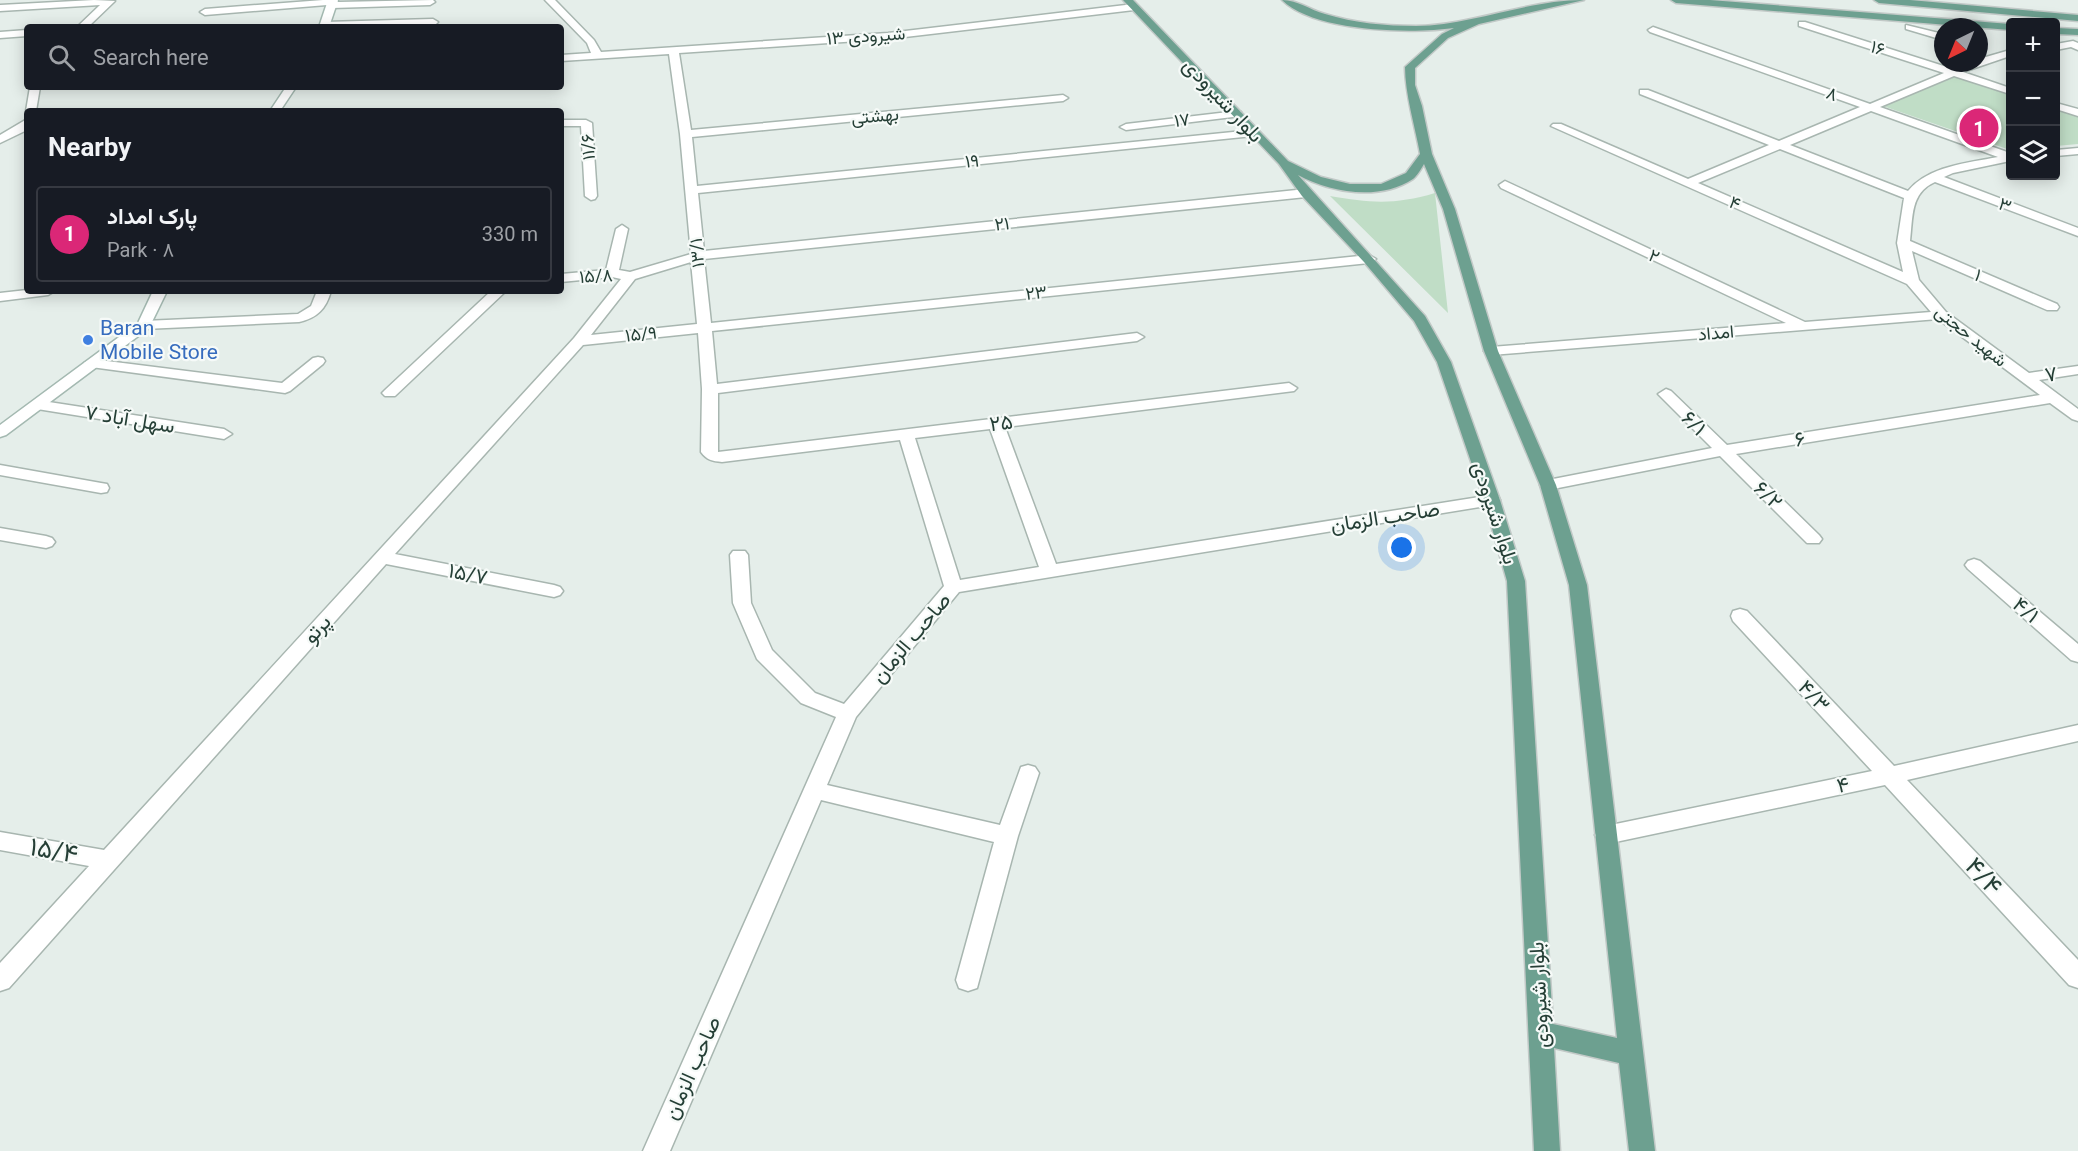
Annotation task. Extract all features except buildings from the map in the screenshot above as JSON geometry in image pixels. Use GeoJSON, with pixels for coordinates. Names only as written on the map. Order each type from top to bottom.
{"type":"FeatureCollection","features":[{"type":"Feature","properties":{"kind":"main road"},"geometry":{"type":"LineString","coordinates":[[1287,0],[1295,6],[1324,17],[1362,25],[1403,29],[1476,22],[1579,0]]}},
{"type":"Feature","properties":{"kind":"main road"},"geometry":{"type":"LineString","coordinates":[[1677,0],[2006,27]]}},
{"type":"Feature","properties":{"kind":"main road"},"geometry":{"type":"LineString","coordinates":[[1880,0],[2078,18]]}},
{"type":"Feature","properties":{"kind":"main road"},"geometry":{"type":"LineString","coordinates":[[1979,0],[2078,18]]}},
{"type":"Feature","properties":{"kind":"main road"},"geometry":{"type":"LineString","coordinates":[[1846,2],[1846,5],[1855,11],[1871,16]]}},
{"type":"Feature","properties":{"kind":"main road","name":"بلوار شیرودی"},"geometry":{"type":"LineString","coordinates":[[1131,4],[1283,162],[1306,193],[1369,259],[1420,319],[1444,362],[1492,500],[1516,581],[1547,1151]]}},
{"type":"Feature","properties":{"kind":"main road"},"geometry":{"type":"LineString","coordinates":[[1476,22],[1445,36],[1410,67],[1410,85],[1418,106],[1426,154],[1449,209],[1491,351],[1548,485],[1578,585],[1642,1151]]}},
{"type":"Feature","properties":{"kind":"main road"},"geometry":{"type":"LineString","coordinates":[[2060,31],[2078,32]]}},
{"type":"Feature","properties":{"kind":"main road"},"geometry":{"type":"LineString","coordinates":[[1283,162],[1317,180],[1350,188],[1383,188],[1410,176],[1426,154]]}},
{"type":"Feature","properties":{"kind":"main road"},"geometry":{"type":"LineString","coordinates":[[1542,1034],[1631,1053]]}},
{"type":"Feature","properties":{"kind":"street"},"geometry":{"type":"LineString","coordinates":[[550,0],[591,42],[597,54]]}},
{"type":"Feature","properties":{"kind":"street"},"geometry":{"type":"LineString","coordinates":[[0,8],[110,1]]}},
{"type":"Feature","properties":{"kind":"street"},"geometry":{"type":"LineString","coordinates":[[85,24],[110,1]]}},
{"type":"Feature","properties":{"kind":"street"},"geometry":{"type":"LineString","coordinates":[[206,12],[332,3],[430,2]]}},
{"type":"Feature","properties":{"kind":"street"},"geometry":{"type":"LineString","coordinates":[[325,24],[332,3]]}},
{"type":"Feature","properties":{"kind":"street","name":"شیرودی ۱۳"},"geometry":{"type":"LineString","coordinates":[[564,58],[888,36],[1131,4]]}},
{"type":"Feature","properties":{"kind":"street"},"geometry":{"type":"LineString","coordinates":[[378,24],[433,22]]}},
{"type":"Feature","properties":{"kind":"street","name":"۱۶"},"geometry":{"type":"LineString","coordinates":[[1802,24],[1934,66]]}},
{"type":"Feature","properties":{"kind":"street"},"geometry":{"type":"LineString","coordinates":[[1909,27],[1934,35]]}},
{"type":"Feature","properties":{"kind":"street","name":"۸"},"geometry":{"type":"LineString","coordinates":[[1653,30],[2006,157]]}},
{"type":"Feature","properties":{"kind":"street"},"geometry":{"type":"LineString","coordinates":[[0,35],[24,33]]}},
{"type":"Feature","properties":{"kind":"street"},"geometry":{"type":"LineString","coordinates":[[2060,47],[2075,46]]}},
{"type":"Feature","properties":{"kind":"street","name":"۱۳/۱"},"geometry":{"type":"LineString","coordinates":[[673,49],[686,134],[698,256],[710,389],[709,452],[713,456]]}},
{"type":"Feature","properties":{"kind":"street"},"geometry":{"type":"LineString","coordinates":[[1988,50],[2005,53]]}},
{"type":"Feature","properties":{"kind":"street"},"geometry":{"type":"LineString","coordinates":[[1988,59],[2005,53]]}},
{"type":"Feature","properties":{"kind":"street"},"geometry":{"type":"LineString","coordinates":[[1688,183],[1954,72]]}},
{"type":"Feature","properties":{"kind":"street","name":"۱۶"},"geometry":{"type":"LineString","coordinates":[[1954,72],[2006,90]]}},
{"type":"Feature","properties":{"kind":"street"},"geometry":{"type":"LineString","coordinates":[[32,108],[34,90]]}},
{"type":"Feature","properties":{"kind":"street"},"geometry":{"type":"LineString","coordinates":[[277,108],[289,90]]}},
{"type":"Feature","properties":{"kind":"street"},"geometry":{"type":"LineString","coordinates":[[1644,92],[1910,196],[1920,184],[1950,170],[2006,159]]}},
{"type":"Feature","properties":{"kind":"street","name":"بهشتی"},"geometry":{"type":"LineString","coordinates":[[686,134],[1063,98]]}},
{"type":"Feature","properties":{"kind":"street"},"geometry":{"type":"LineString","coordinates":[[2060,108],[2078,113]]}},
{"type":"Feature","properties":{"kind":"street","name":"۱۷"},"geometry":{"type":"LineString","coordinates":[[1126,127],[1237,114]]}},
{"type":"Feature","properties":{"kind":"street","name":"۱۱/۶"},"geometry":{"type":"LineString","coordinates":[[564,123],[586,123],[591,196]]}},
{"type":"Feature","properties":{"kind":"street","name":"۴"},"geometry":{"type":"LineString","coordinates":[[1557,126],[1912,281]]}},
{"type":"Feature","properties":{"kind":"street"},"geometry":{"type":"LineString","coordinates":[[0,140],[24,127]]}},
{"type":"Feature","properties":{"kind":"street","name":"۱۹"},"geometry":{"type":"LineString","coordinates":[[690,190],[1253,133]]}},
{"type":"Feature","properties":{"kind":"street"},"geometry":{"type":"LineString","coordinates":[[2060,153],[2078,151]]}},
{"type":"Feature","properties":{"kind":"street","name":"۳"},"geometry":{"type":"LineString","coordinates":[[1933,177],[2078,232]]}},
{"type":"Feature","properties":{"kind":"street","name":"۲"},"geometry":{"type":"LineString","coordinates":[[1504,185],[1803,326]]}},
{"type":"Feature","properties":{"kind":"street","name":"۲۱"},"geometry":{"type":"LineString","coordinates":[[621,275],[698,256],[1306,193]]}},
{"type":"Feature","properties":{"kind":"street","name":"شهید حجتی"},"geometry":{"type":"LineString","coordinates":[[1910,196],[1903,243],[1912,281],[1941,315],[2078,416]]}},
{"type":"Feature","properties":{"kind":"street"},"geometry":{"type":"LineString","coordinates":[[621,275],[622,229]]}},
{"type":"Feature","properties":{"kind":"street","name":"۱"},"geometry":{"type":"LineString","coordinates":[[1903,243],[2052,308]]}},
{"type":"Feature","properties":{"kind":"street","name":"۲۳"},"geometry":{"type":"LineString","coordinates":[[703,327],[1369,259]]}},
{"type":"Feature","properties":{"kind":"street","name":"۱۵/۸"},"geometry":{"type":"LineString","coordinates":[[564,278],[621,275]]}},
{"type":"Feature","properties":{"kind":"street","name":"پرتو"},"geometry":{"type":"LineString","coordinates":[[0,980],[579,341],[621,275]]}},
{"type":"Feature","properties":{"kind":"street"},"geometry":{"type":"LineString","coordinates":[[2,298],[28,294]]}},
{"type":"Feature","properties":{"kind":"street"},"geometry":{"type":"LineString","coordinates":[[0,432],[144,325],[159,294]]}},
{"type":"Feature","properties":{"kind":"street"},"geometry":{"type":"LineString","coordinates":[[144,325],[299,318],[312,314],[320,307],[323,294]]}},
{"type":"Feature","properties":{"kind":"street"},"geometry":{"type":"LineString","coordinates":[[390,393],[496,294]]}},
{"type":"Feature","properties":{"kind":"street","name":"امداد"},"geometry":{"type":"LineString","coordinates":[[1491,351],[1941,315]]}},
{"type":"Feature","properties":{"kind":"street","name":"۱۵/۹"},"geometry":{"type":"LineString","coordinates":[[579,341],[703,327]]}},
{"type":"Feature","properties":{"kind":"street"},"geometry":{"type":"LineString","coordinates":[[710,389],[1137,336]]}},
{"type":"Feature","properties":{"kind":"street"},"geometry":{"type":"LineString","coordinates":[[91,363],[285,388],[318,361]]}},
{"type":"Feature","properties":{"kind":"street","name":"۷"},"geometry":{"type":"LineString","coordinates":[[2024,378],[2078,369]]}},
{"type":"Feature","properties":{"kind":"street","name":"۲۵"},"geometry":{"type":"LineString","coordinates":[[713,456],[722,457],[1289,388]]}},
{"type":"Feature","properties":{"kind":"street","name":"۶/۱"},"geometry":{"type":"LineString","coordinates":[[1666,394],[1723,451]]}},
{"type":"Feature","properties":{"kind":"street","name":"۶"},"geometry":{"type":"LineString","coordinates":[[1548,485],[1723,451],[2052,398]]}},
{"type":"Feature","properties":{"kind":"street","name":"سهل آباد ۷"},"geometry":{"type":"LineString","coordinates":[[36,405],[224,434]]}},
{"type":"Feature","properties":{"kind":"street"},"geometry":{"type":"LineString","coordinates":[[996,424],[1049,571]]}},
{"type":"Feature","properties":{"kind":"street"},"geometry":{"type":"LineString","coordinates":[[906,434],[953,587]]}},
{"type":"Feature","properties":{"kind":"street","name":"۶/۲"},"geometry":{"type":"LineString","coordinates":[[1723,451],[1812,539]]}},
{"type":"Feature","properties":{"kind":"street"},"geometry":{"type":"LineString","coordinates":[[0,470],[101,488]]}},
{"type":"Feature","properties":{"kind":"street","name":"صاحب الزمان"},"geometry":{"type":"LineString","coordinates":[[656,1151],[848,713],[953,587],[1492,500]]}},
{"type":"Feature","properties":{"kind":"street"},"geometry":{"type":"LineString","coordinates":[[0,534],[46,542]]}},
{"type":"Feature","properties":{"kind":"street"},"geometry":{"type":"LineString","coordinates":[[739,555],[742,603],[765,654],[808,698],[848,713]]}},
{"type":"Feature","properties":{"kind":"street","name":"۱۵/۷"},"geometry":{"type":"LineString","coordinates":[[381,557],[554,591]]}},
{"type":"Feature","properties":{"kind":"street","name":"۴/۱"},"geometry":{"type":"LineString","coordinates":[[1974,565],[2078,655]]}},
{"type":"Feature","properties":{"kind":"street","name":"۴/۳"},"geometry":{"type":"LineString","coordinates":[[1740,616],[1889,776]]}},
{"type":"Feature","properties":{"kind":"street","name":"۴"},"geometry":{"type":"LineString","coordinates":[[1606,835],[1889,776],[2078,733]]}},
{"type":"Feature","properties":{"kind":"street"},"geometry":{"type":"LineString","coordinates":[[968,980],[1007,837],[1028,773]]}},
{"type":"Feature","properties":{"kind":"street","name":"۴/۴"},"geometry":{"type":"LineString","coordinates":[[1889,776],[2078,977]]}},
{"type":"Feature","properties":{"kind":"street"},"geometry":{"type":"LineString","coordinates":[[814,790],[1007,837]]}},
{"type":"Feature","properties":{"kind":"street","name":"۱۵/۴"},"geometry":{"type":"LineString","coordinates":[[0,841],[108,860]]}},
{"type":"Feature","properties":{"kind":"green space"},"geometry":{"type":"Polygon","coordinates":[[[1955,77],[2006,94],[2006,149],[1883,106],[1955,77]]]}},
{"type":"Feature","properties":{"kind":"green space"},"geometry":{"type":"Polygon","coordinates":[[[2060,111],[2078,117],[2078,144],[2060,146],[2060,111]]]}},
{"type":"Feature","properties":{"kind":"green space"},"geometry":{"type":"Polygon","coordinates":[[[1435,193],[1448,313],[1330,196],[1382,202],[1407,200],[1435,193]]]}},
{"type":"Feature","properties":{"kind":"place","name":"پارک امداد"},"geometry":{"type":"Point","coordinates":[1979,128]}},
{"type":"Feature","properties":{"kind":"place","name":"Baran Mobile Store"},"geometry":{"type":"Point","coordinates":[88,340]}}]}
